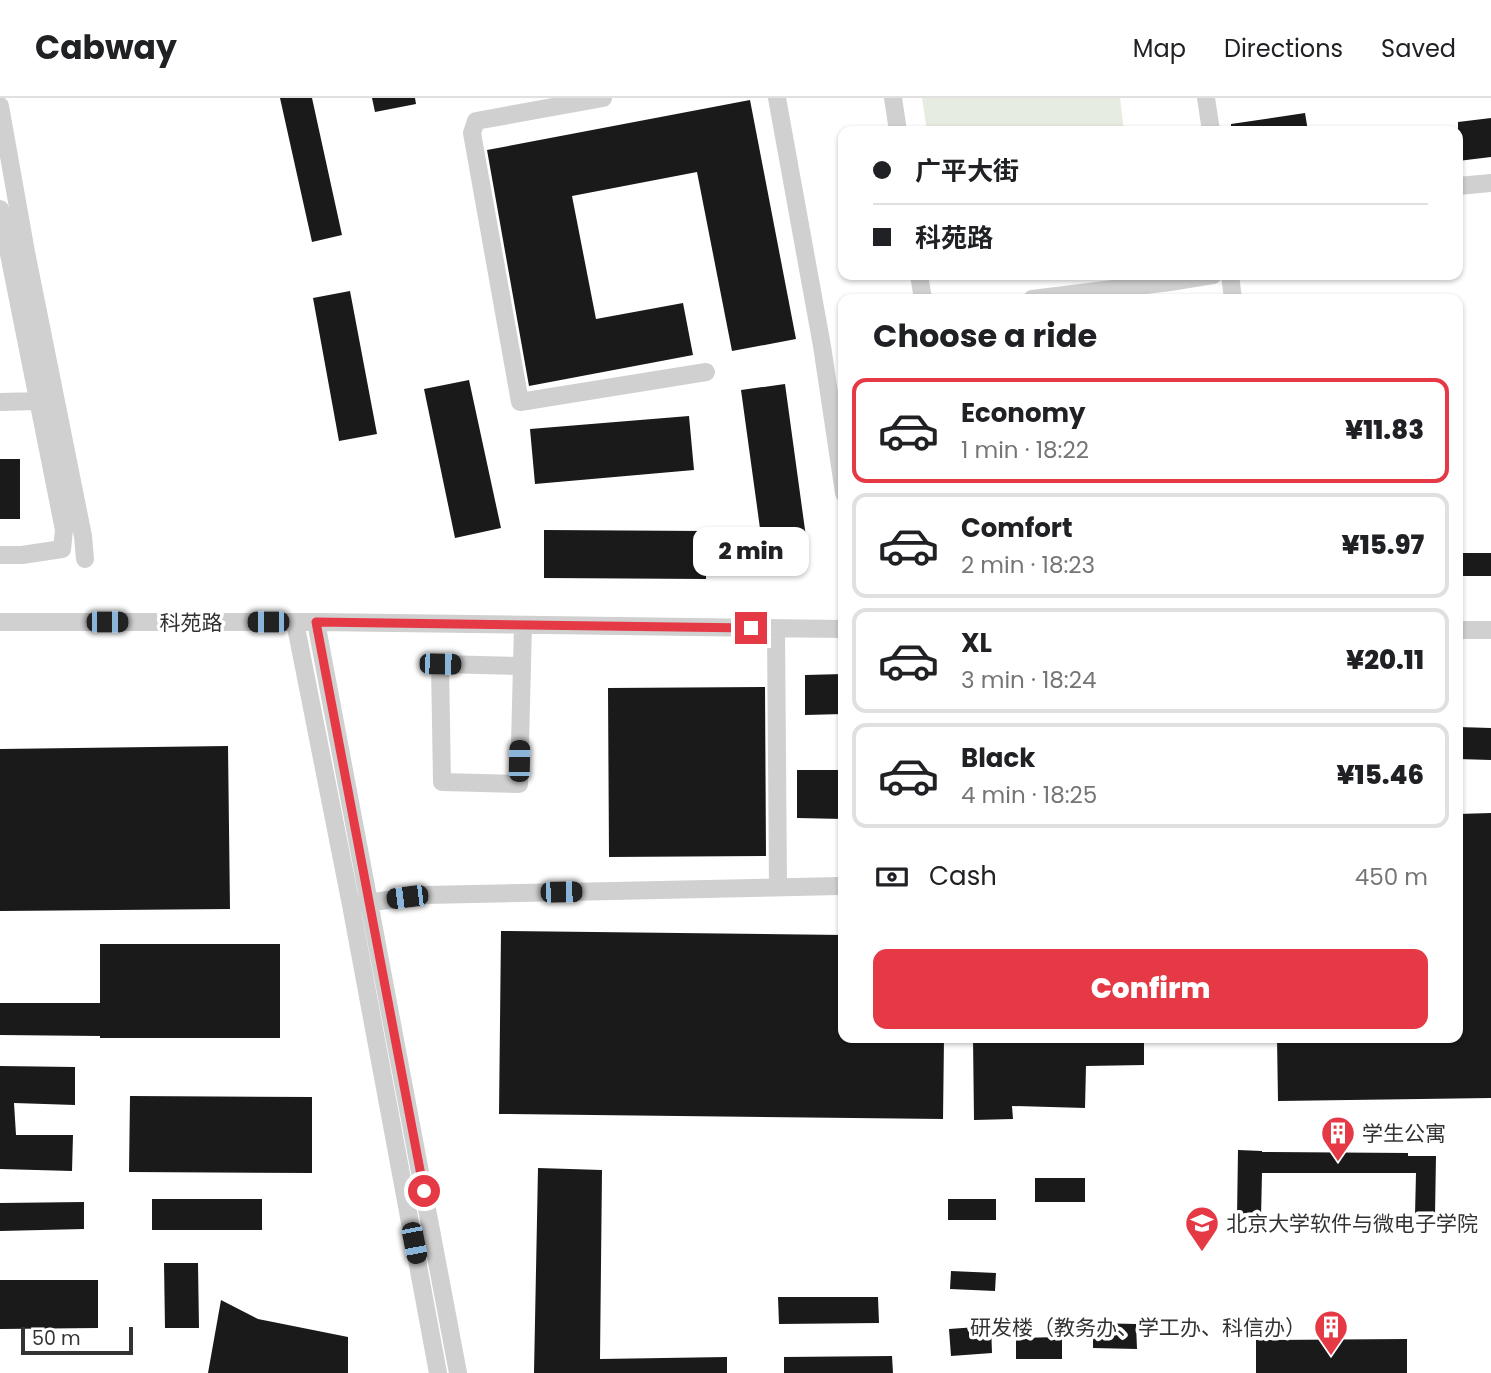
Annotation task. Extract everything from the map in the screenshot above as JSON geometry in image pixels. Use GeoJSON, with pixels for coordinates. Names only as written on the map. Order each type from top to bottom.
{"type":"FeatureCollection","features":[{"type":"Feature","properties":{"kind":"street"},"geometry":{"type":"LineString","coordinates":[[603,98],[476,121],[472,133],[520,402],[706,372]]}},
{"type":"Feature","properties":{"kind":"street"},"geometry":{"type":"LineString","coordinates":[[777,98],[822,346],[838,453]]}},
{"type":"Feature","properties":{"kind":"street"},"geometry":{"type":"LineString","coordinates":[[893,98],[897,126]]}},
{"type":"Feature","properties":{"kind":"street"},"geometry":{"type":"LineString","coordinates":[[1206,98],[1210,126]]}},
{"type":"Feature","properties":{"kind":"street"},"geometry":{"type":"LineString","coordinates":[[0,106],[26,252],[83,536],[85,559]]}},
{"type":"Feature","properties":{"kind":"street"},"geometry":{"type":"LineString","coordinates":[[1463,186],[1491,183]]}},
{"type":"Feature","properties":{"kind":"street"},"geometry":{"type":"LineString","coordinates":[[0,209],[9,294],[38,401],[64,530],[62,550],[0,555]]}},
{"type":"Feature","properties":{"kind":"street"},"geometry":{"type":"LineString","coordinates":[[1073,294],[1182,280]]}},
{"type":"Feature","properties":{"kind":"street"},"geometry":{"type":"LineString","coordinates":[[0,402],[38,401]]}},
{"type":"Feature","properties":{"kind":"street","name":"科苑路"},"geometry":{"type":"LineString","coordinates":[[0,622],[316,622],[838,629]]}},
{"type":"Feature","properties":{"kind":"street"},"geometry":{"type":"LineString","coordinates":[[295,622],[360,903],[458,1373]]}},
{"type":"Feature","properties":{"kind":"street"},"geometry":{"type":"LineString","coordinates":[[316,622],[438,1373]]}},
{"type":"Feature","properties":{"kind":"street"},"geometry":{"type":"LineString","coordinates":[[521,666],[440,664],[442,782],[519,785],[523,625]]}},
{"type":"Feature","properties":{"kind":"street"},"geometry":{"type":"LineString","coordinates":[[776,629],[778,887]]}},
{"type":"Feature","properties":{"kind":"street"},"geometry":{"type":"LineString","coordinates":[[1463,630],[1491,630]]}},
{"type":"Feature","properties":{"kind":"street"},"geometry":{"type":"LineString","coordinates":[[360,903],[425,895],[838,886]]}},
{"type":"Feature","properties":{"kind":"shaded area"},"geometry":{"type":"Polygon","coordinates":[[[922,98],[1120,98],[1123,126],[926,126],[922,98]]]}},
{"type":"Feature","properties":{"kind":"building"},"geometry":{"type":"Polygon","coordinates":[[[280,98],[312,98],[342,235],[312,242],[280,98]]]}},
{"type":"Feature","properties":{"kind":"building"},"geometry":{"type":"Polygon","coordinates":[[[372,98],[415,98],[416,104],[375,112],[372,98]]]}},
{"type":"Feature","properties":{"kind":"building"},"geometry":{"type":"Polygon","coordinates":[[[750,100],[796,339],[732,351],[697,172],[572,196],[596,319],[683,303],[693,355],[529,386],[487,150],[750,100]]]}},
{"type":"Feature","properties":{"kind":"building"},"geometry":{"type":"Polygon","coordinates":[[[1305,113],[1307,126],[1231,126],[1305,113]]]}},
{"type":"Feature","properties":{"kind":"building"},"geometry":{"type":"Polygon","coordinates":[[[1491,118],[1491,157],[1463,160],[1463,126],[1458,126],[1458,122],[1491,118]]]}},
{"type":"Feature","properties":{"kind":"building"},"geometry":{"type":"Polygon","coordinates":[[[350,291],[377,434],[339,441],[313,298],[350,291]]]}},
{"type":"Feature","properties":{"kind":"building"},"geometry":{"type":"Polygon","coordinates":[[[469,380],[501,528],[455,538],[424,389],[469,380]]]}},
{"type":"Feature","properties":{"kind":"building"},"geometry":{"type":"Polygon","coordinates":[[[785,384],[806,537],[762,543],[741,390],[785,384]]]}},
{"type":"Feature","properties":{"kind":"building"},"geometry":{"type":"Polygon","coordinates":[[[689,416],[694,470],[535,484],[530,429],[689,416]]]}},
{"type":"Feature","properties":{"kind":"building"},"geometry":{"type":"Polygon","coordinates":[[[0,459],[20,459],[20,519],[0,519],[0,459]]]}},
{"type":"Feature","properties":{"kind":"building"},"geometry":{"type":"Polygon","coordinates":[[[544,530],[706,531],[706,579],[544,578],[544,530]]]}},
{"type":"Feature","properties":{"kind":"building"},"geometry":{"type":"Polygon","coordinates":[[[1463,553],[1491,553],[1491,576],[1463,576],[1463,553]]]}},
{"type":"Feature","properties":{"kind":"building"},"geometry":{"type":"Polygon","coordinates":[[[838,674],[838,714],[805,715],[805,675],[838,674]]]}},
{"type":"Feature","properties":{"kind":"building"},"geometry":{"type":"Polygon","coordinates":[[[765,687],[766,856],[609,857],[608,688],[765,687]]]}},
{"type":"Feature","properties":{"kind":"building"},"geometry":{"type":"Polygon","coordinates":[[[1463,727],[1491,728],[1491,760],[1463,759],[1463,727]]]}},
{"type":"Feature","properties":{"kind":"building"},"geometry":{"type":"Polygon","coordinates":[[[228,746],[230,909],[0,911],[0,749],[228,746]]]}},
{"type":"Feature","properties":{"kind":"building"},"geometry":{"type":"Polygon","coordinates":[[[797,770],[838,770],[838,819],[797,818],[797,770]]]}},
{"type":"Feature","properties":{"kind":"building"},"geometry":{"type":"Polygon","coordinates":[[[1491,813],[1491,1098],[1278,1101],[1277,1043],[1463,1043],[1463,814],[1491,813]]]}},
{"type":"Feature","properties":{"kind":"building"},"geometry":{"type":"Polygon","coordinates":[[[501,931],[838,935],[838,1043],[944,1043],[943,1119],[499,1114],[501,931]]]}},
{"type":"Feature","properties":{"kind":"building"},"geometry":{"type":"Polygon","coordinates":[[[100,944],[280,944],[280,1038],[0,1035],[0,1003],[100,1003],[100,944]]]}},
{"type":"Feature","properties":{"kind":"building"},"geometry":{"type":"Polygon","coordinates":[[[973,1043],[1144,1043],[1144,1065],[1086,1066],[1085,1108],[1012,1106],[1013,1119],[974,1120],[973,1043]]]}},
{"type":"Feature","properties":{"kind":"building"},"geometry":{"type":"Polygon","coordinates":[[[0,1066],[75,1067],[75,1105],[14,1103],[16,1135],[73,1135],[72,1171],[0,1169],[0,1066]]]}},
{"type":"Feature","properties":{"kind":"building"},"geometry":{"type":"Polygon","coordinates":[[[130,1096],[312,1097],[312,1173],[129,1172],[130,1096]]]}},
{"type":"Feature","properties":{"kind":"building"},"geometry":{"type":"Polygon","coordinates":[[[1238,1150],[1408,1153],[1408,1156],[1436,1156],[1435,1215],[1415,1215],[1416,1173],[1262,1173],[1261,1217],[1237,1217],[1238,1150]]]}},
{"type":"Feature","properties":{"kind":"building"},"geometry":{"type":"Polygon","coordinates":[[[538,1168],[602,1170],[600,1359],[727,1357],[727,1373],[534,1373],[538,1168]]]}},
{"type":"Feature","properties":{"kind":"building"},"geometry":{"type":"Polygon","coordinates":[[[1035,1178],[1085,1178],[1085,1202],[1035,1202],[1035,1178]]]}},
{"type":"Feature","properties":{"kind":"building"},"geometry":{"type":"Polygon","coordinates":[[[152,1199],[262,1199],[262,1230],[152,1230],[152,1199]]]}},
{"type":"Feature","properties":{"kind":"building"},"geometry":{"type":"Polygon","coordinates":[[[948,1199],[996,1199],[996,1220],[948,1220],[948,1199]]]}},
{"type":"Feature","properties":{"kind":"building"},"geometry":{"type":"Polygon","coordinates":[[[84,1202],[84,1229],[0,1231],[0,1203],[84,1202]]]}},
{"type":"Feature","properties":{"kind":"building"},"geometry":{"type":"Polygon","coordinates":[[[164,1263],[198,1263],[199,1328],[165,1328],[164,1263]]]}},
{"type":"Feature","properties":{"kind":"building"},"geometry":{"type":"Polygon","coordinates":[[[951,1271],[996,1273],[995,1291],[950,1289],[951,1271]]]}},
{"type":"Feature","properties":{"kind":"building"},"geometry":{"type":"Polygon","coordinates":[[[0,1280],[98,1280],[98,1328],[0,1329],[0,1280]]]}},
{"type":"Feature","properties":{"kind":"building"},"geometry":{"type":"Polygon","coordinates":[[[778,1297],[878,1297],[879,1323],[779,1324],[778,1297]]]}},
{"type":"Feature","properties":{"kind":"building"},"geometry":{"type":"Polygon","coordinates":[[[221,1300],[258,1319],[348,1337],[348,1373],[208,1373],[221,1300]]]}},
{"type":"Feature","properties":{"kind":"building"},"geometry":{"type":"Polygon","coordinates":[[[1093,1323],[1136,1324],[1137,1349],[1093,1348],[1093,1323]]]}},
{"type":"Feature","properties":{"kind":"building"},"geometry":{"type":"Polygon","coordinates":[[[991,1326],[992,1353],[951,1356],[949,1329],[991,1326]]]}},
{"type":"Feature","properties":{"kind":"building"},"geometry":{"type":"Polygon","coordinates":[[[1062,1337],[1062,1359],[1016,1359],[1016,1338],[1062,1337]]]}},
{"type":"Feature","properties":{"kind":"building","name":"研发楼（教务办、学工办、科信办）"},"geometry":{"type":"Polygon","coordinates":[[[1407,1339],[1407,1373],[1256,1373],[1256,1340],[1407,1339]]]}},
{"type":"Feature","properties":{"kind":"building"},"geometry":{"type":"Polygon","coordinates":[[[892,1356],[893,1373],[784,1373],[784,1357],[892,1356]]]}},
{"type":"Feature","properties":{"kind":"place","name":"学生公寓"},"geometry":{"type":"Point","coordinates":[1338,1163]}},
{"type":"Feature","properties":{"kind":"place","name":"北京大学软件与微电子学院"},"geometry":{"type":"Point","coordinates":[1202,1253]}},
{"type":"Feature","properties":{"kind":"place","name":"研发楼（教务办、学工办、科信办）"},"geometry":{"type":"Point","coordinates":[1331,1357]}},
{"type":"Feature","properties":{"kind":"route"},"geometry":{"type":"LineString","coordinates":[[424,1191],[316,622],[751,628]]}}]}
